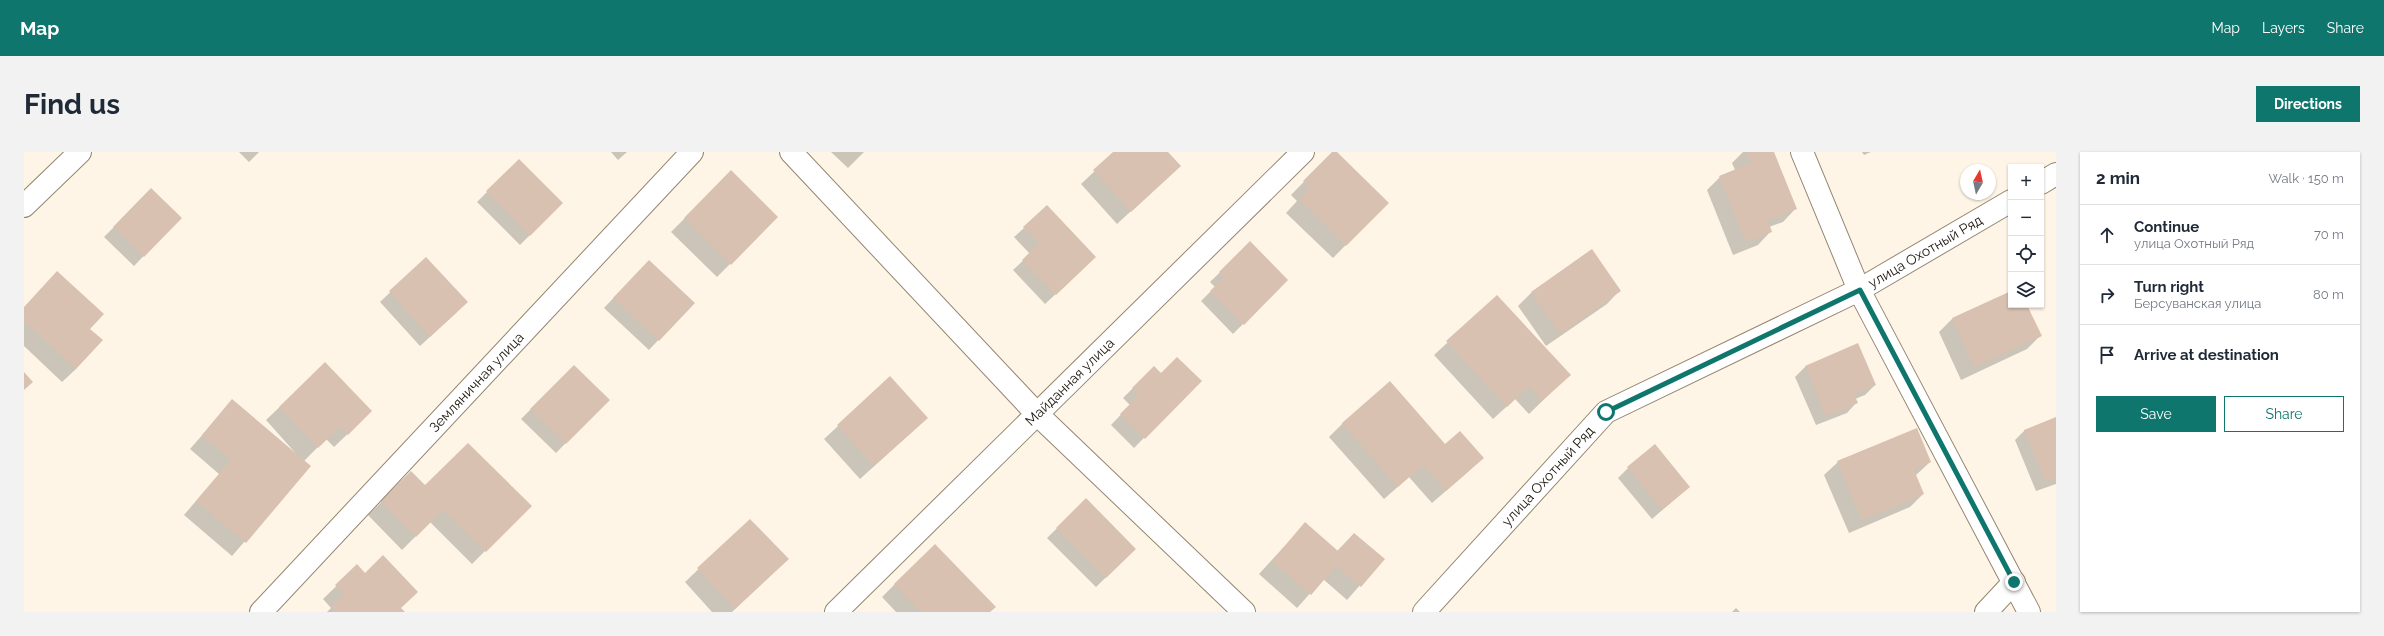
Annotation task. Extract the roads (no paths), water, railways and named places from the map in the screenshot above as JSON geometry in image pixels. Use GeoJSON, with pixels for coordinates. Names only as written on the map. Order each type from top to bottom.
{"type":"FeatureCollection","features":[{"type":"Feature","properties":{"kind":"street"},"geometry":{"type":"LineString","coordinates":[[24,206],[80,152]]}},
{"type":"Feature","properties":{"kind":"street","name":"Земляничная улица"},"geometry":{"type":"LineString","coordinates":[[261,612],[692,152]]}},
{"type":"Feature","properties":{"kind":"street"},"geometry":{"type":"LineString","coordinates":[[791,152],[1037,414],[1244,612]]}},
{"type":"Feature","properties":{"kind":"street","name":"Майданная улица"},"geometry":{"type":"LineString","coordinates":[[836,612],[1304,152]]}},
{"type":"Feature","properties":{"kind":"street"},"geometry":{"type":"LineString","coordinates":[[1802,152],[1860,290],[2029,612]]}},
{"type":"Feature","properties":{"kind":"street"},"geometry":{"type":"LineString","coordinates":[[2044,181],[2056,174]]}},
{"type":"Feature","properties":{"kind":"street","name":"улица Охотный Ряд"},"geometry":{"type":"LineString","coordinates":[[1424,612],[1606,412],[1860,290],[2008,203]]}},
{"type":"Feature","properties":{"kind":"street"},"geometry":{"type":"LineString","coordinates":[[1986,612],[2014,582]]}}]}
